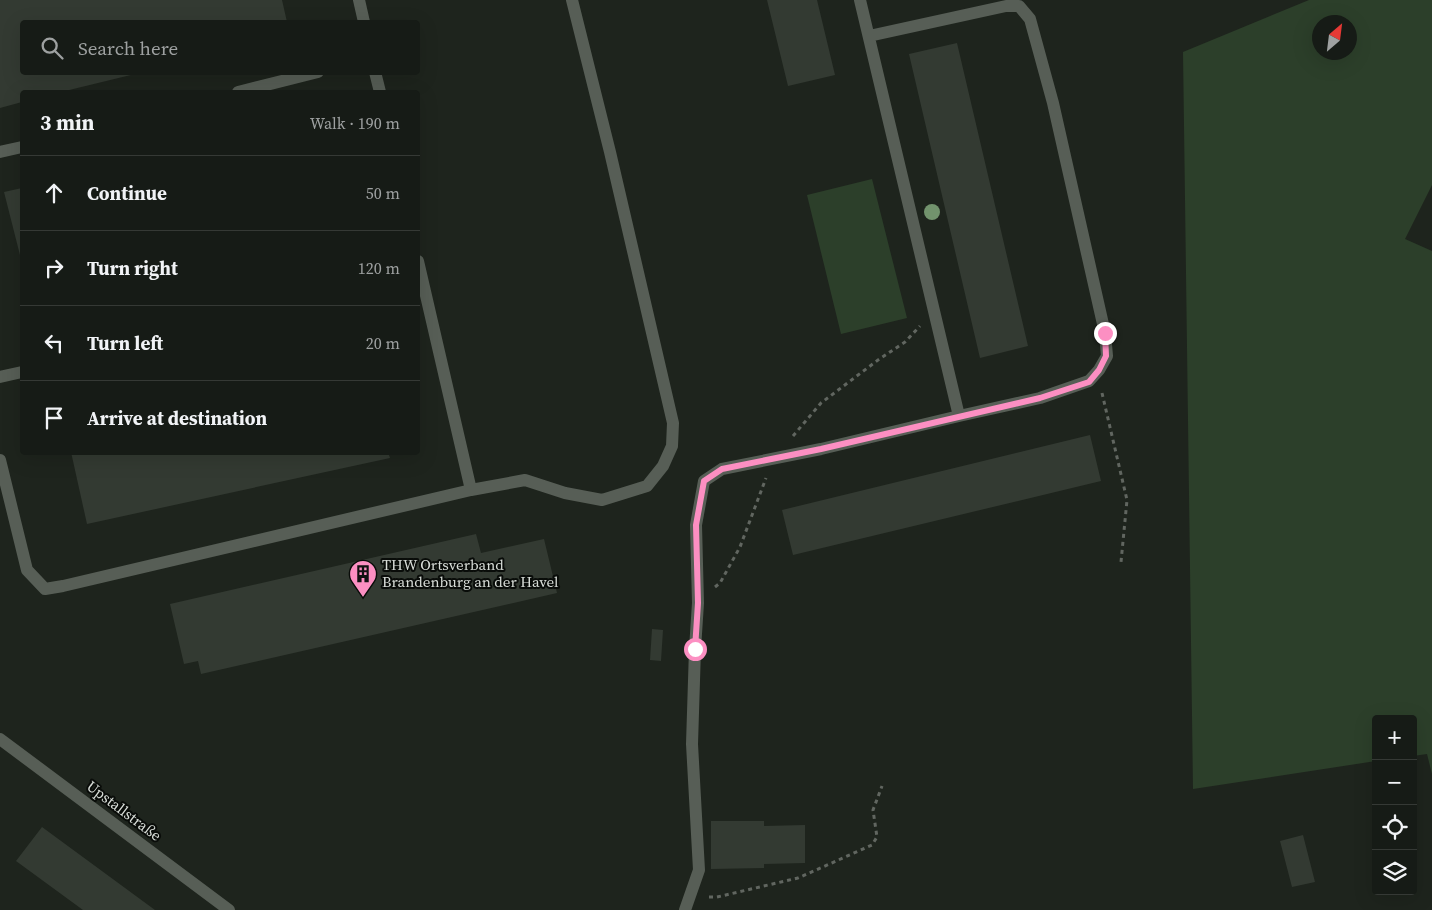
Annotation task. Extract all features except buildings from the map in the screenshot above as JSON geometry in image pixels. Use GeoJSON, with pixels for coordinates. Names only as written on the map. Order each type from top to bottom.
{"type":"FeatureCollection","features":[{"type":"Feature","properties":{"kind":"street"},"geometry":{"type":"LineString","coordinates":[[359,0],[364,20]]}},
{"type":"Feature","properties":{"kind":"street"},"geometry":{"type":"LineString","coordinates":[[0,460],[26,570],[45,589],[471,490],[525,480],[565,493],[602,500],[647,486],[663,466],[672,446],[673,423],[610,152],[572,0]]}},
{"type":"Feature","properties":{"kind":"street"},"geometry":{"type":"LineString","coordinates":[[860,0],[959,416]]}},
{"type":"Feature","properties":{"kind":"street"},"geometry":{"type":"LineString","coordinates":[[685,910],[699,870],[692,744],[698,603],[696,525],[704,481],[722,469],[821,449],[1040,398],[1089,382],[1099,370],[1106,356],[1105,333],[1052,103],[1030,19],[1019,6],[1006,6],[869,36]]}},
{"type":"Feature","properties":{"kind":"street"},"geometry":{"type":"LineString","coordinates":[[246,90],[306,75]]}},
{"type":"Feature","properties":{"kind":"street"},"geometry":{"type":"LineString","coordinates":[[376,75],[380,90]]}},
{"type":"Feature","properties":{"kind":"street"},"geometry":{"type":"LineString","coordinates":[[0,152],[20,147]]}},
{"type":"Feature","properties":{"kind":"street"},"geometry":{"type":"LineString","coordinates":[[420,284],[471,490]]}},
{"type":"Feature","properties":{"kind":"street"},"geometry":{"type":"LineString","coordinates":[[0,377],[20,372]]}},
{"type":"Feature","properties":{"kind":"street","name":"Upstallstraße"},"geometry":{"type":"LineString","coordinates":[[0,739],[229,910]]}},
{"type":"Feature","properties":{"kind":"path"},"geometry":{"type":"LineString","coordinates":[[1099,370],[1102,394],[1127,500],[1121,562]]}},
{"type":"Feature","properties":{"kind":"path"},"geometry":{"type":"LineString","coordinates":[[690,896],[717,897],[798,878],[872,845],[877,836],[873,810],[882,786]]}},
{"type":"Feature","properties":{"kind":"green space"},"geometry":{"type":"Polygon","coordinates":[[[1309,0],[1432,0],[1432,185],[1405,239],[1432,251],[1432,774],[1427,754],[1417,755],[1417,715],[1372,715],[1372,762],[1193,789],[1183,52],[1309,0]]]}},
{"type":"Feature","properties":{"kind":"green space"},"geometry":{"type":"Polygon","coordinates":[[[872,179],[907,318],[841,334],[807,195],[872,179]]]}},
{"type":"Feature","properties":{"kind":"place","name":"THW Ortsverband Brandenburg an der Havel"},"geometry":{"type":"Point","coordinates":[363,598]}},
{"type":"Feature","properties":{"kind":"route"},"geometry":{"type":"LineString","coordinates":[[695,649],[698,603],[696,525],[704,481],[722,469],[821,449],[1040,398],[1089,382],[1099,370],[1106,356],[1105,333]]}}]}
